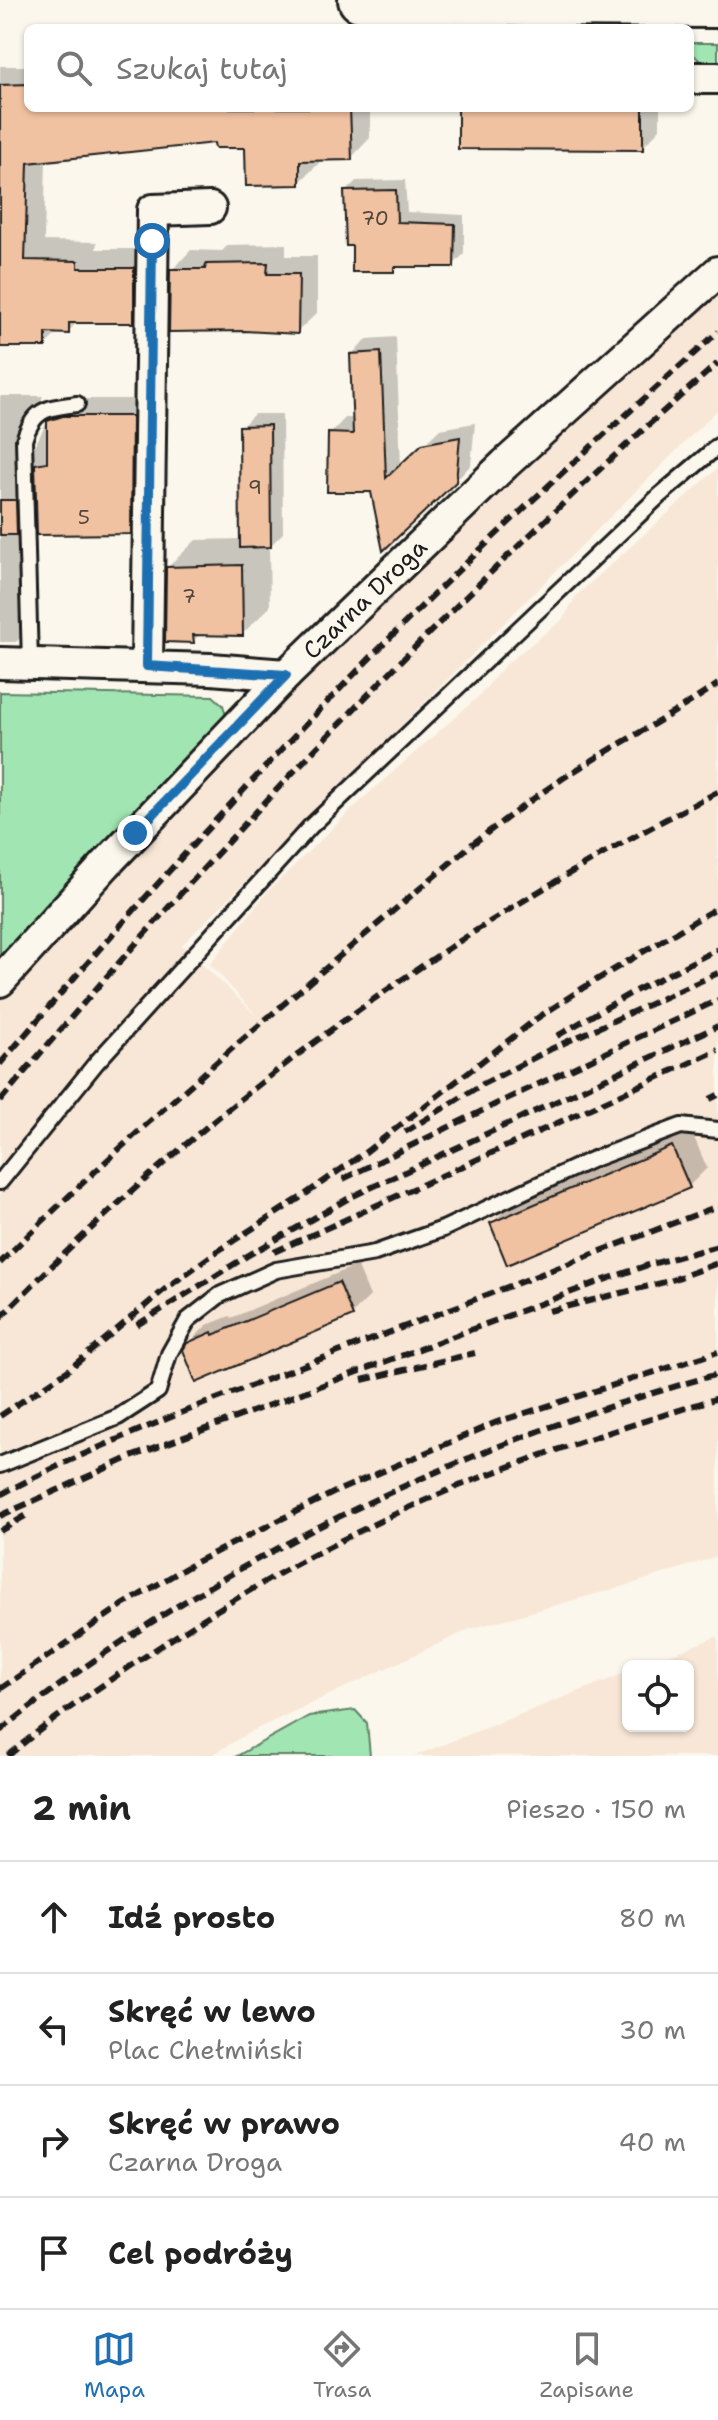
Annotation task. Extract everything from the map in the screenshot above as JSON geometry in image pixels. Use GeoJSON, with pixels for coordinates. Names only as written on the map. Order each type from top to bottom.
{"type":"FeatureCollection","features":[{"type":"Feature","properties":{"kind":"main road"},"geometry":{"type":"LineString","coordinates":[[360,0],[718,6]]}},
{"type":"Feature","properties":{"kind":"street"},"geometry":{"type":"LineString","coordinates":[[378,1],[385,24]]}},
{"type":"Feature","properties":{"kind":"street"},"geometry":{"type":"LineString","coordinates":[[694,78],[718,78]]}},
{"type":"Feature","properties":{"kind":"street"},"geometry":{"type":"LineString","coordinates":[[147,666],[153,210],[210,208]]}},
{"type":"Feature","properties":{"kind":"street","name":"Czarna Droga"},"geometry":{"type":"LineString","coordinates":[[0,981],[106,864],[286,675],[505,464],[718,272]]}},
{"type":"Feature","properties":{"kind":"street"},"geometry":{"type":"LineString","coordinates":[[0,663],[147,666],[286,675]]}},
{"type":"Feature","properties":{"kind":"lane"},"geometry":{"type":"LineString","coordinates":[[30,663],[24,440],[30,422],[46,409],[77,404]]}},
{"type":"Feature","properties":{"kind":"lane"},"geometry":{"type":"LineString","coordinates":[[0,1182],[96,1063],[310,827],[659,496],[718,446]]}},
{"type":"Feature","properties":{"kind":"lane"},"geometry":{"type":"LineString","coordinates":[[0,1465],[118,1417],[158,1391],[169,1354],[188,1320],[220,1295],[276,1270],[375,1253],[430,1234],[591,1160],[681,1126],[718,1130]]}},
{"type":"Feature","properties":{"kind":"shaded area"},"geometry":{"type":"Polygon","coordinates":[[[718,285],[718,409],[182,945],[259,1018],[210,964],[268,891],[368,794],[479,696],[505,665],[562,620],[577,595],[718,468],[718,1556],[635,1583],[470,1629],[252,1731],[210,1756],[0,1756],[0,994],[272,690],[718,285]]]}},
{"type":"Feature","properties":{"kind":"shaded area"},"geometry":{"type":"Polygon","coordinates":[[[718,1636],[718,1756],[414,1756],[622,1674],[622,1732],[694,1732],[694,1660],[657,1660],[718,1636]]]}},
{"type":"Feature","properties":{"kind":"green space"},"geometry":{"type":"Polygon","coordinates":[[[694,43],[718,43],[718,64],[702,63],[694,55],[694,43]]]}},
{"type":"Feature","properties":{"kind":"green space"},"geometry":{"type":"Polygon","coordinates":[[[0,692],[213,696],[223,705],[227,719],[0,981],[0,692]]]}},
{"type":"Feature","properties":{"kind":"green space"},"geometry":{"type":"Polygon","coordinates":[[[355,1710],[367,1723],[370,1756],[237,1756],[309,1716],[355,1710]]]}},
{"type":"Feature","properties":{"kind":"building"},"geometry":{"type":"Polygon","coordinates":[[[24,84],[24,112],[350,112],[352,160],[300,161],[300,185],[246,186],[245,148],[215,148],[214,143],[28,163],[25,260],[78,261],[78,268],[134,268],[134,323],[69,323],[69,334],[46,333],[46,347],[0,347],[0,85],[24,84]]]}},
{"type":"Feature","properties":{"kind":"building"},"geometry":{"type":"Polygon","coordinates":[[[458,112],[643,112],[643,150],[458,149],[458,112]]]}},
{"type":"Feature","properties":{"kind":"building"},"geometry":{"type":"Polygon","coordinates":[[[396,190],[397,222],[455,224],[454,267],[394,267],[394,272],[352,272],[352,246],[346,246],[344,191],[396,190]]]}},
{"type":"Feature","properties":{"kind":"building"},"geometry":{"type":"Polygon","coordinates":[[[268,263],[267,274],[299,274],[298,334],[169,332],[170,269],[205,269],[206,264],[268,263]]]}},
{"type":"Feature","properties":{"kind":"building"},"geometry":{"type":"Polygon","coordinates":[[[381,352],[386,478],[422,444],[460,437],[456,482],[383,551],[371,492],[327,492],[328,433],[353,434],[350,354],[381,352]]]}},
{"type":"Feature","properties":{"kind":"building"},"geometry":{"type":"Polygon","coordinates":[[[63,416],[132,416],[131,534],[37,535],[35,464],[47,462],[47,421],[63,416]]]}},
{"type":"Feature","properties":{"kind":"building"},"geometry":{"type":"Polygon","coordinates":[[[270,425],[271,547],[240,548],[239,426],[270,425]]]}},
{"type":"Feature","properties":{"kind":"building"},"geometry":{"type":"Polygon","coordinates":[[[0,500],[16,500],[17,535],[0,535],[0,500]]]}},
{"type":"Feature","properties":{"kind":"building"},"geometry":{"type":"Polygon","coordinates":[[[242,565],[243,636],[193,635],[194,643],[165,642],[166,567],[242,565]]]}},
{"type":"Feature","properties":{"kind":"building"},"geometry":{"type":"Polygon","coordinates":[[[672,1146],[690,1188],[507,1265],[490,1223],[672,1146]]]}},
{"type":"Feature","properties":{"kind":"building"},"geometry":{"type":"Polygon","coordinates":[[[339,1282],[353,1316],[196,1383],[183,1350],[187,1343],[339,1282]]]}},
{"type":"Feature","properties":{"kind":"railway"},"geometry":{"type":"LineString","coordinates":[[0,1064],[183,856],[374,654],[500,531],[718,332]]}},
{"type":"Feature","properties":{"kind":"railway"},"geometry":{"type":"LineString","coordinates":[[0,1101],[169,907],[345,718],[528,537],[718,363]]}},
{"type":"Feature","properties":{"kind":"railway"},"geometry":{"type":"LineString","coordinates":[[0,1263],[172,1102],[471,845],[567,776],[718,684]]}},
{"type":"Feature","properties":{"kind":"railway"},"geometry":{"type":"LineString","coordinates":[[0,1318],[79,1239],[162,1165],[248,1093],[337,1025],[523,901],[718,792]]}},
{"type":"Feature","properties":{"kind":"railway"},"geometry":{"type":"LineString","coordinates":[[0,1416],[67,1371],[164,1290],[213,1254],[367,1151],[536,1019],[718,907]]}},
{"type":"Feature","properties":{"kind":"railway"},"geometry":{"type":"LineString","coordinates":[[557,1036],[633,992],[718,949]]}},
{"type":"Feature","properties":{"kind":"railway"},"geometry":{"type":"LineString","coordinates":[[405,1132],[481,1085],[551,1049],[718,973]]}},
{"type":"Feature","properties":{"kind":"railway"},"geometry":{"type":"LineString","coordinates":[[343,1179],[718,1000]]}},
{"type":"Feature","properties":{"kind":"railway"},"geometry":{"type":"LineString","coordinates":[[137,1325],[247,1256],[351,1197],[718,1026]]}},
{"type":"Feature","properties":{"kind":"railway"},"geometry":{"type":"LineString","coordinates":[[274,1252],[718,1050]]}},
{"type":"Feature","properties":{"kind":"railway"},"geometry":{"type":"LineString","coordinates":[[710,1099],[718,1095]]}},
{"type":"Feature","properties":{"kind":"railway"},"geometry":{"type":"LineString","coordinates":[[0,1495],[127,1435],[718,1206]]}},
{"type":"Feature","properties":{"kind":"railway"},"geometry":{"type":"LineString","coordinates":[[232,1419],[601,1281],[718,1246]]}},
{"type":"Feature","properties":{"kind":"railway"},"geometry":{"type":"LineString","coordinates":[[549,1311],[669,1281],[718,1263]]}},
{"type":"Feature","properties":{"kind":"railway"},"geometry":{"type":"LineString","coordinates":[[0,1689],[121,1606],[194,1563],[337,1491],[497,1422],[718,1352]]}},
{"type":"Feature","properties":{"kind":"railway"},"geometry":{"type":"LineString","coordinates":[[362,1380],[475,1353]]}},
{"type":"Feature","properties":{"kind":"railway"},"geometry":{"type":"LineString","coordinates":[[0,1731],[127,1638],[263,1556],[333,1520],[477,1455],[550,1427],[718,1374]]}},
{"type":"Feature","properties":{"kind":"railway"},"geometry":{"type":"LineString","coordinates":[[8,1756],[65,1711],[165,1643],[330,1546],[459,1486],[588,1439],[718,1398]]}},
{"type":"Feature","properties":{"kind":"railway"},"geometry":{"type":"LineString","coordinates":[[0,1516],[131,1457],[243,1415]]}},
{"type":"Feature","properties":{"kind":"railway"},"geometry":{"type":"LineString","coordinates":[[0,1531],[30,1513]]}},
{"type":"Feature","properties":{"kind":"route"},"geometry":{"type":"LineString","coordinates":[[135,833],[286,675],[147,666],[152,241]]}}]}
